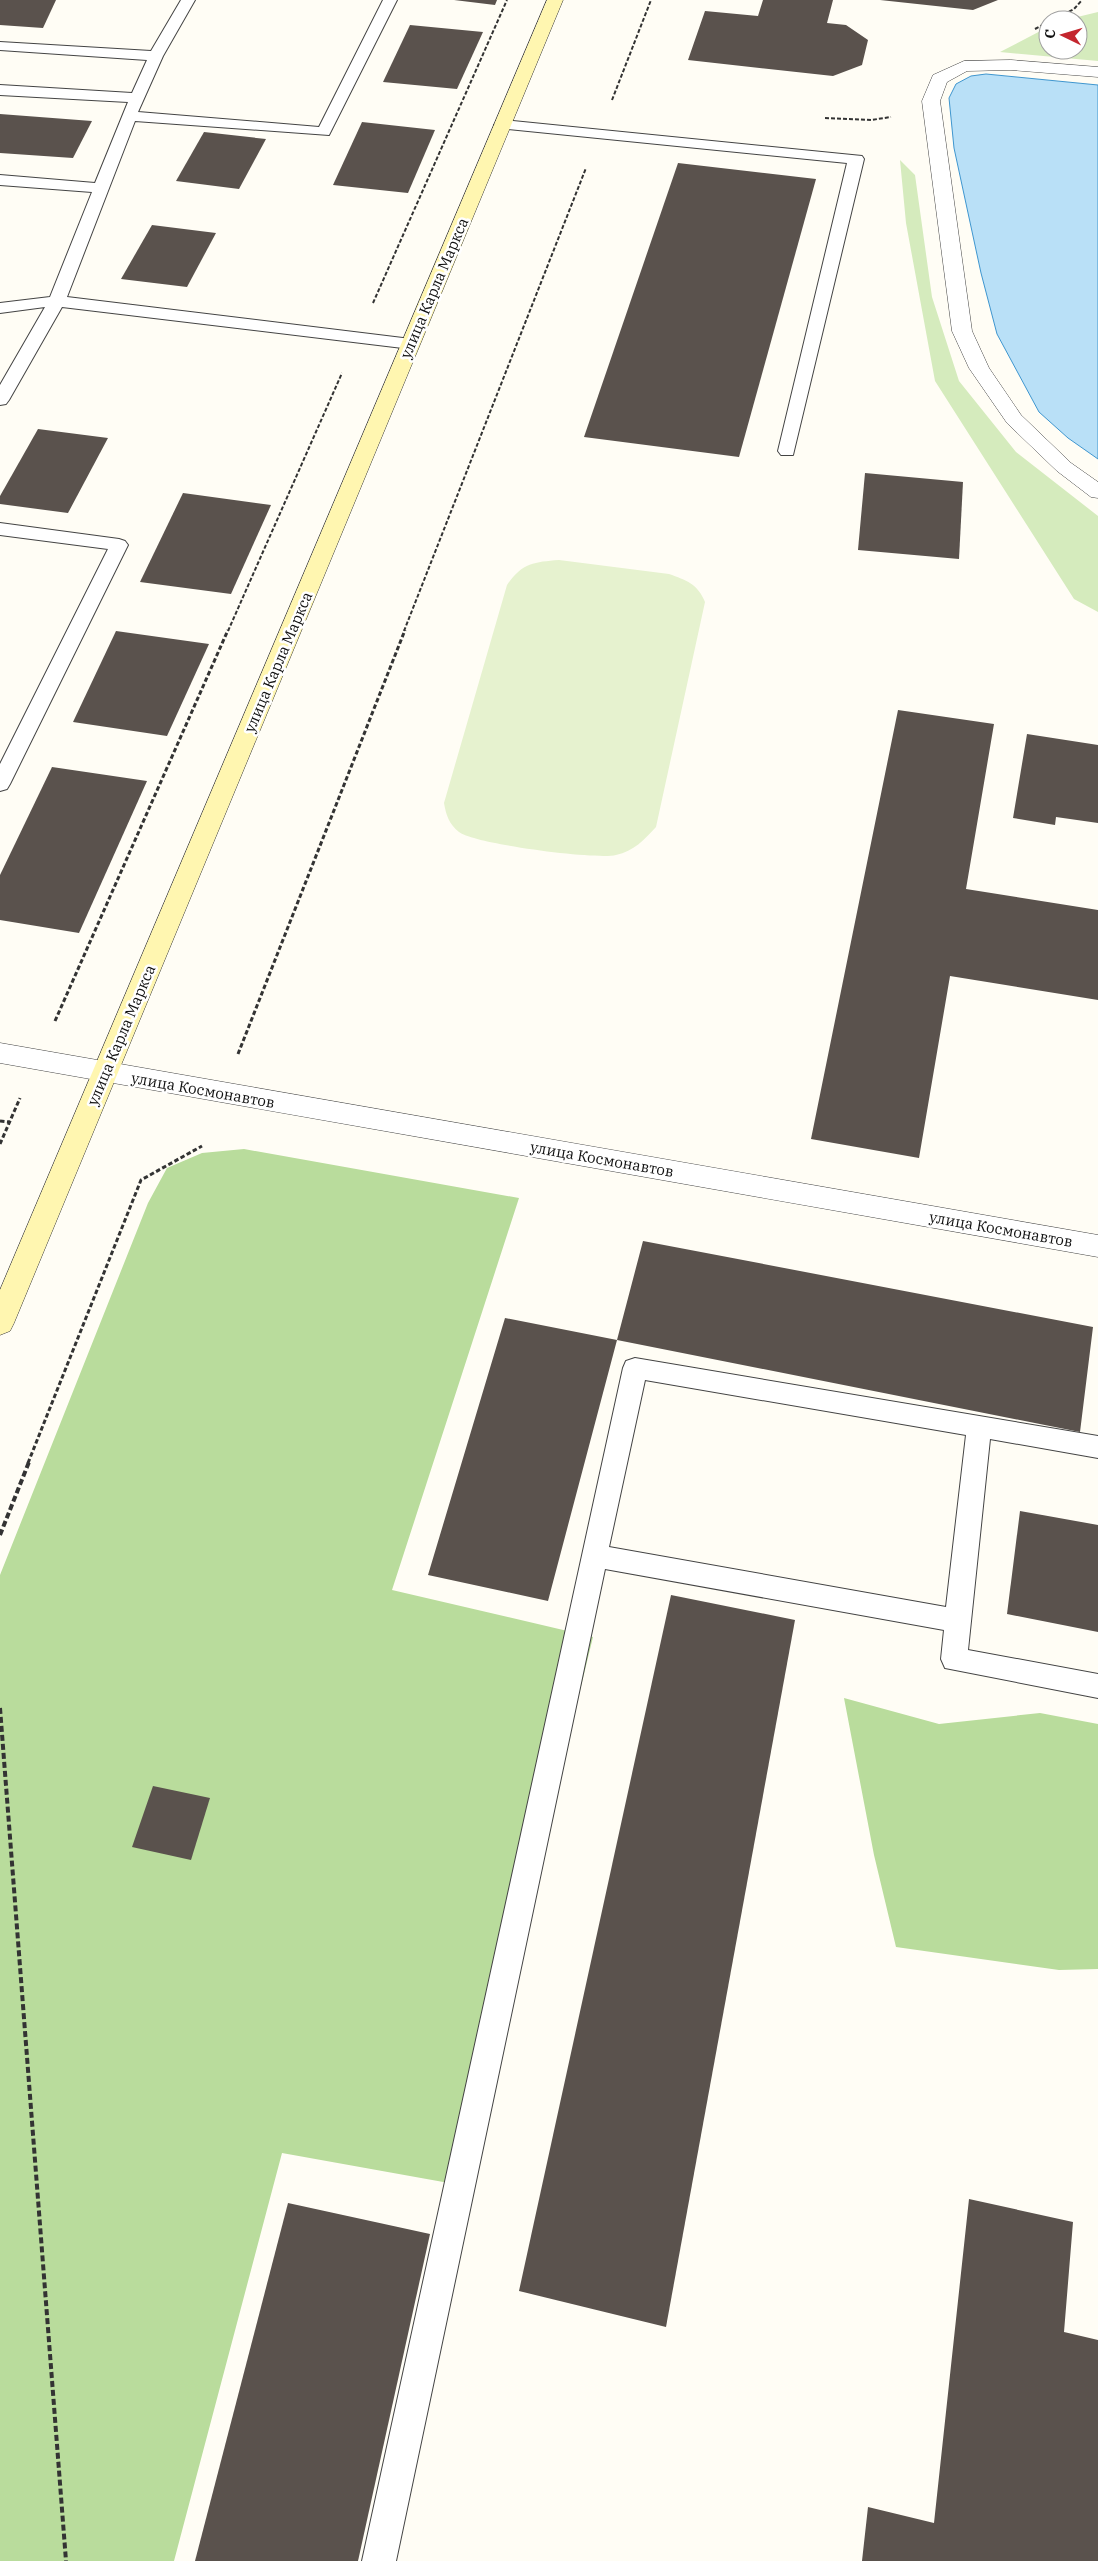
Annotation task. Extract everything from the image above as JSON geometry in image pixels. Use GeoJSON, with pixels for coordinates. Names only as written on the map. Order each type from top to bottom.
{"type":"FeatureCollection","features":[{"type":"Feature","properties":{"kind":"street","name":"улица Карла Маркса"},"geometry":{"type":"LineString","coordinates":[[0,1323],[555,0]]}},
{"type":"Feature","properties":{"kind":"street"},"geometry":{"type":"LineString","coordinates":[[1098,72],[1011,65],[964,66],[939,79],[931,101],[962,330],[978,368],[1014,419],[1064,467],[1098,492]]}},
{"type":"Feature","properties":{"kind":"street","name":"улица Космонавтов"},"geometry":{"type":"LineString","coordinates":[[0,1053],[1098,1246]]}},
{"type":"Feature","properties":{"kind":"lane"},"geometry":{"type":"LineString","coordinates":[[0,400],[57,301],[136,98],[156,56],[188,0]]}},
{"type":"Feature","properties":{"kind":"lane"},"geometry":{"type":"LineString","coordinates":[[129,116],[324,132],[390,0]]}},
{"type":"Feature","properties":{"kind":"lane"},"geometry":{"type":"LineString","coordinates":[[0,46],[156,56]]}},
{"type":"Feature","properties":{"kind":"lane"},"geometry":{"type":"LineString","coordinates":[[0,90],[136,98]]}},
{"type":"Feature","properties":{"kind":"lane"},"geometry":{"type":"LineString","coordinates":[[502,125],[856,159],[787,451]]}},
{"type":"Feature","properties":{"kind":"lane"},"geometry":{"type":"LineString","coordinates":[[0,180],[101,188]]}},
{"type":"Feature","properties":{"kind":"lane"},"geometry":{"type":"LineString","coordinates":[[0,308],[57,301],[411,344]]}},
{"type":"Feature","properties":{"kind":"lane"},"geometry":{"type":"LineString","coordinates":[[0,530],[119,545],[0,784]]}},
{"type":"Feature","properties":{"kind":"lane"},"geometry":{"type":"LineString","coordinates":[[379,2561],[635,1368],[1098,1447]]}},
{"type":"Feature","properties":{"kind":"lane"},"geometry":{"type":"LineString","coordinates":[[980,1426],[954,1659],[1098,1686]]}},
{"type":"Feature","properties":{"kind":"lane"},"geometry":{"type":"LineString","coordinates":[[595,1556],[958,1621]]}},
{"type":"Feature","properties":{"kind":"path"},"geometry":{"type":"LineString","coordinates":[[0,1144],[507,0]]}},
{"type":"Feature","properties":{"kind":"path"},"geometry":{"type":"LineString","coordinates":[[223,1093],[651,0]]}},
{"type":"Feature","properties":{"kind":"path"},"geometry":{"type":"LineString","coordinates":[[1072,10],[1082,0]]}},
{"type":"Feature","properties":{"kind":"path"},"geometry":{"type":"LineString","coordinates":[[0,1121],[10,1123]]}},
{"type":"Feature","properties":{"kind":"path"},"geometry":{"type":"LineString","coordinates":[[0,1535],[140,1180],[202,1146]]}},
{"type":"Feature","properties":{"kind":"path"},"geometry":{"type":"LineString","coordinates":[[0,1708],[66,2561]]}},
{"type":"Feature","properties":{"kind":"green space"},"geometry":{"type":"Polygon","coordinates":[[[1098,12],[1098,61],[1087,60],[1088,14],[1098,12]]]}},
{"type":"Feature","properties":{"kind":"green space"},"geometry":{"type":"Polygon","coordinates":[[[1038,32],[1038,55],[1000,52],[1038,32]]]}},
{"type":"Feature","properties":{"kind":"green space"},"geometry":{"type":"Polygon","coordinates":[[[900,160],[915,175],[932,297],[959,381],[1016,452],[1098,516],[1098,612],[1074,599],[935,381],[906,223],[900,160]]]}},
{"type":"Feature","properties":{"kind":"green space"},"geometry":{"type":"Polygon","coordinates":[[[559,560],[669,574],[695,587],[705,602],[656,827],[643,841],[633,848],[616,855],[585,855],[536,850],[469,837],[459,832],[453,826],[448,819],[444,803],[507,585],[518,572],[529,565],[559,560]]]}},
{"type":"Feature","properties":{"kind":"green space"},"geometry":{"type":"Polygon","coordinates":[[[244,1149],[519,1198],[392,1590],[593,1637],[460,2185],[282,2153],[174,2561],[0,2561],[0,1575],[148,1203],[167,1168],[202,1153],[244,1149]]]}},
{"type":"Feature","properties":{"kind":"green space"},"geometry":{"type":"Polygon","coordinates":[[[844,1698],[939,1724],[1040,1713],[1098,1724],[1098,1969],[1059,1970],[896,1947],[874,1855],[844,1698]]]}},
{"type":"Feature","properties":{"kind":"water"},"geometry":{"type":"Polygon","coordinates":[[[986,74],[1098,85],[1098,459],[1068,438],[1039,412],[997,334],[981,273],[954,148],[949,98],[956,84],[971,76],[986,74]]]}},
{"type":"Feature","properties":{"kind":"building"},"geometry":{"type":"Polygon","coordinates":[[[0,0],[56,0],[43,28],[0,25],[0,0]]]}},
{"type":"Feature","properties":{"kind":"building"},"geometry":{"type":"Polygon","coordinates":[[[454,0],[497,0],[495,5],[454,0]]]}},
{"type":"Feature","properties":{"kind":"building"},"geometry":{"type":"Polygon","coordinates":[[[763,0],[833,0],[827,23],[846,25],[868,40],[862,65],[833,76],[688,60],[705,11],[758,16],[763,0]]]}},
{"type":"Feature","properties":{"kind":"building"},"geometry":{"type":"Polygon","coordinates":[[[880,0],[998,0],[973,10],[880,0]]]}},
{"type":"Feature","properties":{"kind":"building"},"geometry":{"type":"Polygon","coordinates":[[[410,25],[483,32],[457,89],[383,82],[410,25]]]}},
{"type":"Feature","properties":{"kind":"building"},"geometry":{"type":"Polygon","coordinates":[[[0,114],[92,121],[73,158],[0,153],[0,114]]]}},
{"type":"Feature","properties":{"kind":"building"},"geometry":{"type":"Polygon","coordinates":[[[362,122],[435,130],[408,193],[333,185],[362,122]]]}},
{"type":"Feature","properties":{"kind":"building"},"geometry":{"type":"Polygon","coordinates":[[[204,132],[266,139],[239,189],[176,181],[204,132]]]}},
{"type":"Feature","properties":{"kind":"building"},"geometry":{"type":"Polygon","coordinates":[[[678,163],[816,179],[739,457],[584,437],[678,163]]]}},
{"type":"Feature","properties":{"kind":"building"},"geometry":{"type":"Polygon","coordinates":[[[152,225],[216,233],[187,287],[121,279],[152,225]]]}},
{"type":"Feature","properties":{"kind":"building"},"geometry":{"type":"Polygon","coordinates":[[[38,429],[108,438],[68,513],[0,504],[0,496],[38,429]]]}},
{"type":"Feature","properties":{"kind":"building"},"geometry":{"type":"Polygon","coordinates":[[[865,473],[963,482],[959,559],[858,550],[865,473]]]}},
{"type":"Feature","properties":{"kind":"building"},"geometry":{"type":"Polygon","coordinates":[[[183,493],[271,505],[231,594],[140,582],[183,493]]]}},
{"type":"Feature","properties":{"kind":"building"},"geometry":{"type":"Polygon","coordinates":[[[116,631],[209,644],[167,736],[73,722],[116,631]]]}},
{"type":"Feature","properties":{"kind":"building"},"geometry":{"type":"Polygon","coordinates":[[[898,710],[994,724],[966,889],[1098,910],[1098,1000],[950,976],[919,1158],[811,1139],[898,710]]]}},
{"type":"Feature","properties":{"kind":"building"},"geometry":{"type":"Polygon","coordinates":[[[1027,734],[1098,745],[1098,823],[1056,817],[1055,825],[1013,818],[1027,734]]]}},
{"type":"Feature","properties":{"kind":"building"},"geometry":{"type":"Polygon","coordinates":[[[52,767],[147,781],[79,933],[0,920],[0,875],[52,767]]]}},
{"type":"Feature","properties":{"kind":"building"},"geometry":{"type":"Polygon","coordinates":[[[643,1241],[1093,1327],[1080,1432],[617,1340],[643,1241]]]}},
{"type":"Feature","properties":{"kind":"building"},"geometry":{"type":"Polygon","coordinates":[[[505,1318],[617,1340],[548,1601],[428,1575],[505,1318]]]}},
{"type":"Feature","properties":{"kind":"building"},"geometry":{"type":"Polygon","coordinates":[[[1020,1511],[1098,1525],[1098,1632],[1007,1614],[1020,1511]]]}},
{"type":"Feature","properties":{"kind":"building"},"geometry":{"type":"Polygon","coordinates":[[[671,1595],[795,1620],[666,2327],[519,2291],[671,1595]]]}},
{"type":"Feature","properties":{"kind":"building"},"geometry":{"type":"Polygon","coordinates":[[[153,1786],[210,1798],[191,1860],[132,1847],[153,1786]]]}},
{"type":"Feature","properties":{"kind":"building"},"geometry":{"type":"Polygon","coordinates":[[[969,2199],[1073,2222],[1064,2332],[1098,2340],[1098,2561],[862,2561],[868,2507],[934,2523],[969,2199]]]}},
{"type":"Feature","properties":{"kind":"building"},"geometry":{"type":"Polygon","coordinates":[[[288,2203],[430,2234],[358,2561],[195,2561],[288,2203]]]}}]}
